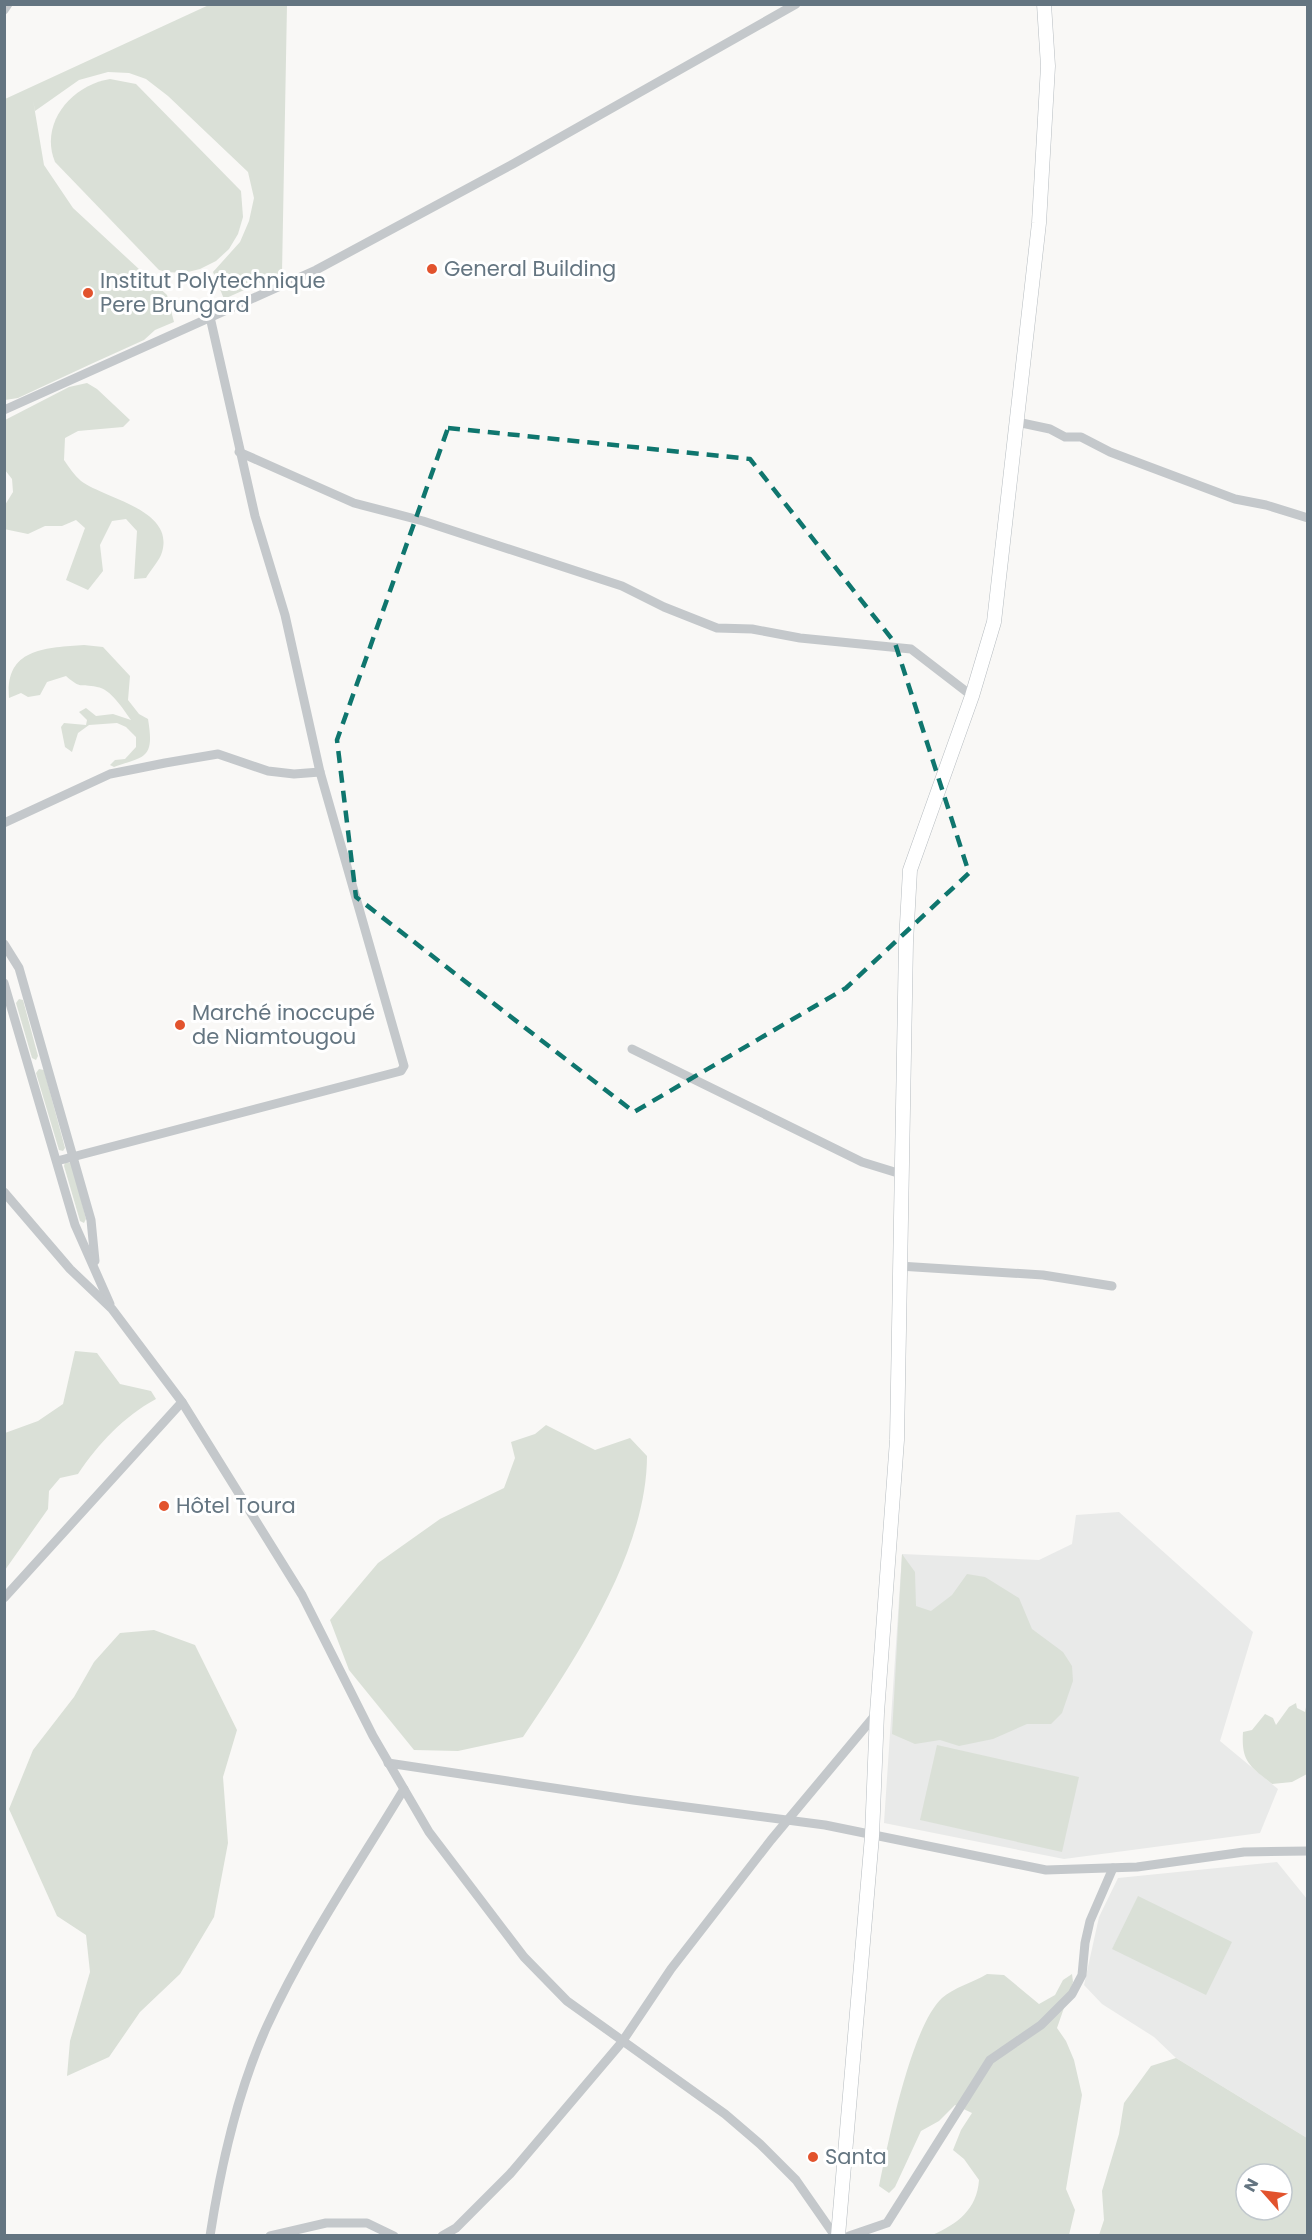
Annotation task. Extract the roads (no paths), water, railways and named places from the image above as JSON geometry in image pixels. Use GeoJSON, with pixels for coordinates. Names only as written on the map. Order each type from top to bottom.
{"type":"FeatureCollection","features":[{"type":"Feature","properties":{"kind":"main road"},"geometry":{"type":"LineString","coordinates":[[836,2235],[872,1836],[877,1713],[897,1440],[901,1174],[910,870],[972,696],[994,622],[1039,223],[1048,66],[1044,4]]}},
{"type":"Feature","properties":{"kind":"street"},"geometry":{"type":"LineString","coordinates":[[4,10],[8,4]]}},
{"type":"Feature","properties":{"kind":"street"},"geometry":{"type":"LineString","coordinates":[[4,410],[316,270],[513,164],[796,4]]}},
{"type":"Feature","properties":{"kind":"street"},"geometry":{"type":"LineString","coordinates":[[57,1161],[401,1071],[404,1066],[320,772],[285,615],[255,516],[239,452],[210,317]]}},
{"type":"Feature","properties":{"kind":"street"},"geometry":{"type":"LineString","coordinates":[[1017,422],[1050,429],[1065,436],[1081,437],[1110,452],[1235,499],[1266,505],[1308,518]]}},
{"type":"Feature","properties":{"kind":"street"},"geometry":{"type":"LineString","coordinates":[[239,452],[354,503],[423,521],[622,586],[664,607],[717,628],[911,649],[972,696]]}},
{"type":"Feature","properties":{"kind":"street"},"geometry":{"type":"LineString","coordinates":[[4,823],[110,774],[165,762],[218,754],[268,771],[294,774],[320,772]]}},
{"type":"Feature","properties":{"kind":"street"},"geometry":{"type":"LineString","coordinates":[[4,944],[19,968],[91,1220],[95,1266]]}},
{"type":"Feature","properties":{"kind":"street"},"geometry":{"type":"LineString","coordinates":[[4,983],[75,1225],[112,1309]]}},
{"type":"Feature","properties":{"kind":"street"},"geometry":{"type":"LineString","coordinates":[[8,995],[26,992]]}},
{"type":"Feature","properties":{"kind":"street"},"geometry":{"type":"LineString","coordinates":[[632,1049],[862,1162],[901,1174]]}},
{"type":"Feature","properties":{"kind":"street"},"geometry":{"type":"LineString","coordinates":[[30,1066],[45,1061]]}},
{"type":"Feature","properties":{"kind":"street"},"geometry":{"type":"LineString","coordinates":[[4,1192],[70,1269],[112,1309],[182,1402],[302,1595],[388,1762],[429,1832],[524,1957],[567,2001],[724,2114],[760,2144],[796,2180],[836,2235]]}},
{"type":"Feature","properties":{"kind":"street"},"geometry":{"type":"LineString","coordinates":[[899,1266],[1043,1275],[1112,1286]]}},
{"type":"Feature","properties":{"kind":"street"},"geometry":{"type":"LineString","coordinates":[[4,1598],[139,1453],[182,1402]]}},
{"type":"Feature","properties":{"kind":"street"},"geometry":{"type":"LineString","coordinates":[[442,2235],[456,2228],[510,2174],[622,2042],[672,1969],[786,1821],[877,1713]]}},
{"type":"Feature","properties":{"kind":"street"},"geometry":{"type":"LineString","coordinates":[[388,1762],[825,1825],[1046,1870],[1137,1867],[1244,1852],[1308,1851]]}},
{"type":"Feature","properties":{"kind":"street"},"geometry":{"type":"LineString","coordinates":[[210,2235],[227,2145],[246,2081],[267,2026],[338,1895],[404,1789]]}},
{"type":"Feature","properties":{"kind":"street"},"geometry":{"type":"LineString","coordinates":[[849,2235],[887,2223],[990,2060],[1041,2025],[1072,1994],[1082,1975],[1084,1943],[1090,1921],[1113,1868]]}},
{"type":"Feature","properties":{"kind":"street"},"geometry":{"type":"LineString","coordinates":[[270,2235],[326,2223],[366,2223],[394,2235]]}},
{"type":"Feature","properties":{"kind":"place","name":"General Building"},"geometry":{"type":"Point","coordinates":[432,269]}},
{"type":"Feature","properties":{"kind":"place","name":"Institut Polytechnique Pere Brungard"},"geometry":{"type":"Point","coordinates":[88,293]}},
{"type":"Feature","properties":{"kind":"place","name":"Marché inoccupé de Niamtougou"},"geometry":{"type":"Point","coordinates":[180,1025]}},
{"type":"Feature","properties":{"kind":"place","name":"Hôtel Toura"},"geometry":{"type":"Point","coordinates":[164,1506]}},
{"type":"Feature","properties":{"kind":"place","name":"Santa"},"geometry":{"type":"Point","coordinates":[813,2157]}}]}
